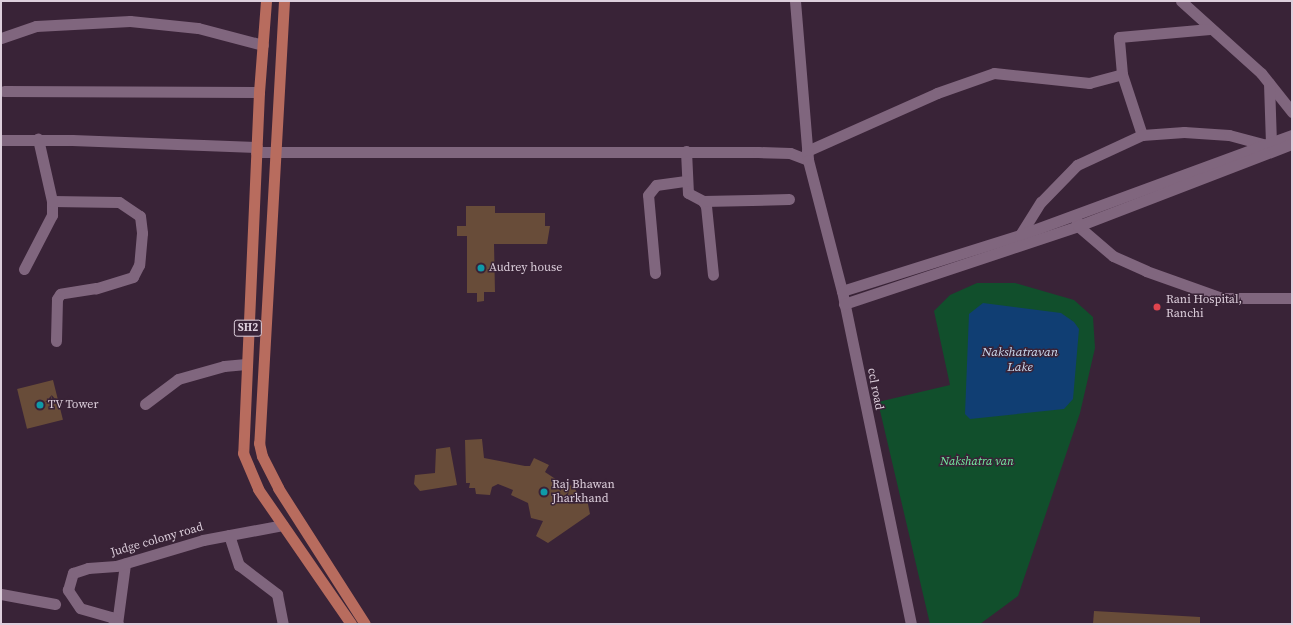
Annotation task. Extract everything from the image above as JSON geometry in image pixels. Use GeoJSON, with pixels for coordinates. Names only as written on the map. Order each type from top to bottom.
{"type":"FeatureCollection","features":[{"type":"Feature","properties":{"kind":"main road","name":"SH2"},"geometry":{"type":"LineString","coordinates":[[266,1],[259,92],[243,453],[258,489],[352,624]]}},
{"type":"Feature","properties":{"kind":"main road","name":"SH2"},"geometry":{"type":"LineString","coordinates":[[284,1],[260,415],[262,456],[365,624]]}},
{"type":"Feature","properties":{"kind":"street","name":"ccl road"},"geometry":{"type":"LineString","coordinates":[[795,1],[807,155],[842,291],[911,624]]}},
{"type":"Feature","properties":{"kind":"street"},"geometry":{"type":"LineString","coordinates":[[1181,1],[1269,83],[1292,112]]}},
{"type":"Feature","properties":{"kind":"street"},"geometry":{"type":"LineString","coordinates":[[1,38],[36,26],[130,22],[198,28],[263,45]]}},
{"type":"Feature","properties":{"kind":"street"},"geometry":{"type":"LineString","coordinates":[[1142,135],[1122,74],[1120,37],[1210,29]]}},
{"type":"Feature","properties":{"kind":"street"},"geometry":{"type":"LineString","coordinates":[[1,140],[38,139],[276,152],[686,151],[790,153],[807,155],[937,94],[994,72],[1089,83],[1122,74]]}},
{"type":"Feature","properties":{"kind":"street"},"geometry":{"type":"LineString","coordinates":[[1268,144],[1269,83]]}},
{"type":"Feature","properties":{"kind":"street"},"geometry":{"type":"LineString","coordinates":[[4,91],[259,92]]}},
{"type":"Feature","properties":{"kind":"street"},"geometry":{"type":"LineString","coordinates":[[1020,235],[1041,202],[1076,165],[1142,135],[1184,132],[1229,135],[1268,144]]}},
{"type":"Feature","properties":{"kind":"street"},"geometry":{"type":"LineString","coordinates":[[842,291],[1020,235],[1077,220],[1292,135]]}},
{"type":"Feature","properties":{"kind":"street"},"geometry":{"type":"LineString","coordinates":[[24,269],[51,220],[52,202],[38,139]]}},
{"type":"Feature","properties":{"kind":"street"},"geometry":{"type":"LineString","coordinates":[[844,304],[1292,144]]}},
{"type":"Feature","properties":{"kind":"street"},"geometry":{"type":"LineString","coordinates":[[686,151],[686,181],[688,193],[704,201],[789,199]]}},
{"type":"Feature","properties":{"kind":"street"},"geometry":{"type":"LineString","coordinates":[[655,273],[648,195],[656,185],[686,181]]}},
{"type":"Feature","properties":{"kind":"street"},"geometry":{"type":"LineString","coordinates":[[704,201],[713,275]]}},
{"type":"Feature","properties":{"kind":"street"},"geometry":{"type":"LineString","coordinates":[[52,202],[119,202],[140,216],[142,233],[139,264],[133,277],[96,288],[60,294],[57,299],[56,341]]}},
{"type":"Feature","properties":{"kind":"street"},"geometry":{"type":"LineString","coordinates":[[1077,220],[1113,256],[1212,295],[1232,300],[1292,298]]}},
{"type":"Feature","properties":{"kind":"street"},"geometry":{"type":"LineString","coordinates":[[145,404],[178,378],[224,366],[246,364]]}},
{"type":"Feature","properties":{"kind":"street","name":"Judge colony road"},"geometry":{"type":"LineString","coordinates":[[118,624],[111,617],[84,611],[70,595],[67,585],[73,573],[78,570],[125,564],[185,544],[283,525]]}},
{"type":"Feature","properties":{"kind":"street"},"geometry":{"type":"LineString","coordinates":[[229,535],[239,565],[276,594],[283,624]]}},
{"type":"Feature","properties":{"kind":"street"},"geometry":{"type":"LineString","coordinates":[[118,624],[125,564]]}},
{"type":"Feature","properties":{"kind":"street"},"geometry":{"type":"LineString","coordinates":[[1,594],[55,604]]}},
{"type":"Feature","properties":{"kind":"green space","name":"Nakshatra van"},"geometry":{"type":"Polygon","coordinates":[[[977,283],[1015,283],[1074,300],[1093,317],[1095,348],[1080,413],[1018,596],[980,624],[930,624],[878,402],[950,385],[934,311],[950,295],[977,283]]]}},
{"type":"Feature","properties":{"kind":"water","name":"Nakshatravan Lake"},"geometry":{"type":"Polygon","coordinates":[[[983,303],[1061,313],[1074,322],[1079,329],[1073,399],[1064,409],[970,419],[965,414],[969,314],[983,303]]]}},
{"type":"Feature","properties":{"kind":"building","name":"Audrey house"},"geometry":{"type":"Polygon","coordinates":[[[466,206],[495,206],[495,213],[545,213],[545,226],[550,226],[547,244],[494,244],[495,292],[484,292],[484,301],[477,302],[477,293],[467,293],[467,236],[457,236],[457,226],[466,226],[466,206]]]}},
{"type":"Feature","properties":{"kind":"building","name":"TV Tower"},"geometry":{"type":"Polygon","coordinates":[[[53,380],[63,420],[27,429],[17,389],[53,380]]]}},
{"type":"Feature","properties":{"kind":"building","name":"Raj Bhawan Jharkhand"},"geometry":{"type":"Polygon","coordinates":[[[482,439],[484,458],[530,466],[534,458],[549,465],[545,472],[563,484],[573,486],[580,497],[587,499],[590,514],[548,543],[536,536],[543,521],[531,518],[528,503],[511,495],[513,490],[498,484],[492,487],[490,495],[476,494],[475,488],[469,488],[470,483],[466,483],[465,440],[482,439]]]}},
{"type":"Feature","properties":{"kind":"building"},"geometry":{"type":"Polygon","coordinates":[[[450,447],[457,485],[420,491],[414,484],[415,475],[435,473],[436,449],[450,447]]]}},
{"type":"Feature","properties":{"kind":"building"},"geometry":{"type":"Polygon","coordinates":[[[1094,611],[1200,617],[1200,624],[1093,624],[1094,611]]]}},
{"type":"Feature","properties":{"kind":"place","name":"Audrey house"},"geometry":{"type":"Point","coordinates":[481,268]}},
{"type":"Feature","properties":{"kind":"place","name":"Rani Hospital, Ranchi"},"geometry":{"type":"Point","coordinates":[1157,307]}},
{"type":"Feature","properties":{"kind":"place","name":"TV Tower"},"geometry":{"type":"Point","coordinates":[40,405]}},
{"type":"Feature","properties":{"kind":"place","name":"Raj Bhawan Jharkhand"},"geometry":{"type":"Point","coordinates":[544,492]}}]}
